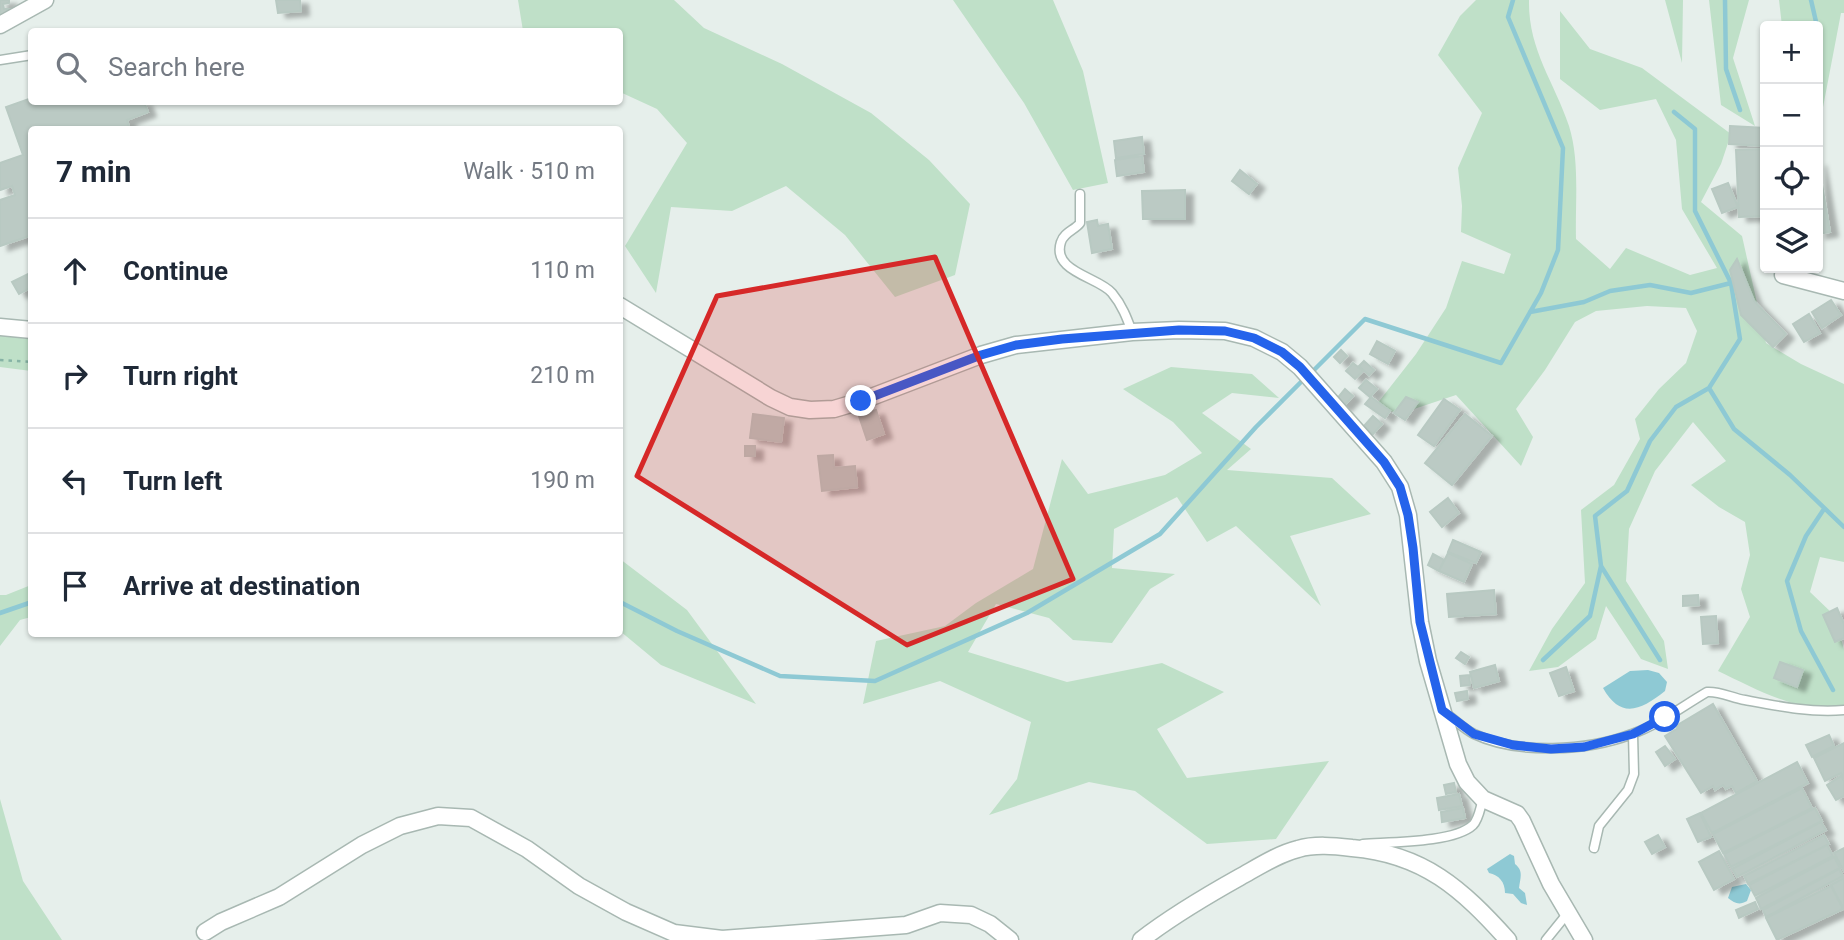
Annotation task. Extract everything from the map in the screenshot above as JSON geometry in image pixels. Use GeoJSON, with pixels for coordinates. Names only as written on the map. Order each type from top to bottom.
{"type":"FeatureCollection","features":[{"type":"Feature","properties":{"kind":"street"},"geometry":{"type":"LineString","coordinates":[[0,25],[45,0]]}},
{"type":"Feature","properties":{"kind":"street"},"geometry":{"type":"LineString","coordinates":[[1783,275],[1844,291]]}},
{"type":"Feature","properties":{"kind":"street"},"geometry":{"type":"LineString","coordinates":[[623,308],[771,398],[790,407],[810,410],[834,409],[861,401],[981,355],[1016,345],[1132,332],[1225,331],[1254,338],[1282,352],[1325,394],[1384,462],[1400,487],[1413,548],[1420,622],[1458,764],[1467,782],[1482,799],[1517,814],[1567,914],[1584,940]]}},
{"type":"Feature","properties":{"kind":"street"},"geometry":{"type":"LineString","coordinates":[[0,327],[28,330]]}},
{"type":"Feature","properties":{"kind":"street"},"geometry":{"type":"LineString","coordinates":[[205,932],[221,922],[279,897],[400,826],[438,816],[471,818],[527,849],[579,886],[626,912],[674,933],[722,939],[906,925],[940,913],[971,915],[990,924],[1010,940]]}},
{"type":"Feature","properties":{"kind":"street"},"geometry":{"type":"LineString","coordinates":[[1141,940],[1169,918],[1260,866],[1298,849],[1328,846],[1365,849],[1421,865],[1473,901],[1508,940]]}},
{"type":"Feature","properties":{"kind":"lane"},"geometry":{"type":"LineString","coordinates":[[0,60],[28,56]]}},
{"type":"Feature","properties":{"kind":"lane"},"geometry":{"type":"LineString","coordinates":[[1080,194],[1080,223],[1067,233],[1061,242],[1061,253],[1066,264],[1075,272],[1111,291],[1132,332]]}},
{"type":"Feature","properties":{"kind":"lane"},"geometry":{"type":"LineString","coordinates":[[1442,710],[1474,734],[1513,745],[1551,749],[1584,747],[1633,734],[1707,692],[1804,709],[1844,710]]}},
{"type":"Feature","properties":{"kind":"lane"},"geometry":{"type":"LineString","coordinates":[[1594,848],[1600,826],[1628,790],[1634,774],[1633,734]]}},
{"type":"Feature","properties":{"kind":"lane"},"geometry":{"type":"LineString","coordinates":[[1328,846],[1437,839],[1455,834],[1472,827],[1482,799]]}},
{"type":"Feature","properties":{"kind":"lane"},"geometry":{"type":"LineString","coordinates":[[1546,940],[1567,914]]}},
{"type":"Feature","properties":{"kind":"path"},"geometry":{"type":"LineString","coordinates":[[0,360],[28,362]]}},
{"type":"Feature","properties":{"kind":"highlighted area"},"geometry":{"type":"Polygon","coordinates":[[[935,257],[1073,579],[907,645],[637,476],[717,296],[935,257]]]}},
{"type":"Feature","properties":{"kind":"green space"},"geometry":{"type":"Polygon","coordinates":[[[518,0],[674,0],[704,28],[782,64],[871,113],[929,160],[970,204],[955,275],[895,297],[845,235],[786,186],[732,211],[671,207],[656,293],[625,246],[687,143],[657,109],[623,93],[623,28],[523,28],[518,0]]]}},
{"type":"Feature","properties":{"kind":"green space"},"geometry":{"type":"Polygon","coordinates":[[[953,0],[1053,0],[1083,71],[1108,183],[1073,190],[1024,103],[953,0]]]}},
{"type":"Feature","properties":{"kind":"green space"},"geometry":{"type":"Polygon","coordinates":[[[1476,0],[1529,0],[1537,50],[1563,110],[1572,139],[1576,168],[1576,239],[1610,269],[1626,248],[1690,275],[1717,268],[1682,209],[1676,140],[1656,99],[1600,110],[1560,79],[1560,11],[1590,49],[1642,68],[1731,134],[1721,164],[1701,202],[1742,236],[1766,343],[1801,364],[1844,384],[1844,562],[1820,557],[1810,592],[1834,615],[1844,649],[1844,706],[1828,708],[1795,704],[1718,671],[1750,617],[1741,589],[1750,555],[1745,522],[1719,507],[1691,485],[1726,461],[1693,422],[1655,471],[1629,529],[1626,581],[1664,641],[1668,669],[1641,659],[1606,606],[1596,639],[1558,667],[1529,671],[1552,629],[1585,583],[1581,510],[1614,485],[1640,439],[1635,419],[1659,389],[1686,363],[1697,331],[1686,308],[1647,306],[1596,311],[1575,322],[1545,370],[1516,409],[1533,437],[1521,466],[1456,395],[1402,413],[1373,409],[1416,354],[1446,308],[1462,261],[1504,274],[1511,254],[1461,232],[1462,206],[1458,168],[1482,113],[1438,55],[1460,16],[1476,0]]]}},
{"type":"Feature","properties":{"kind":"green space"},"geometry":{"type":"Polygon","coordinates":[[[1665,0],[1683,0],[1682,63],[1665,0]]]}},
{"type":"Feature","properties":{"kind":"green space"},"geometry":{"type":"Polygon","coordinates":[[[1709,0],[1749,0],[1733,58],[1755,126],[1721,105],[1709,0]]]}},
{"type":"Feature","properties":{"kind":"green space"},"geometry":{"type":"Polygon","coordinates":[[[1779,0],[1844,0],[1844,13],[1841,13],[1823,107],[1823,21],[1781,21],[1779,0]]]}},
{"type":"Feature","properties":{"kind":"green space"},"geometry":{"type":"Polygon","coordinates":[[[0,331],[28,337],[28,371],[0,367],[0,331]]]}},
{"type":"Feature","properties":{"kind":"green space"},"geometry":{"type":"Polygon","coordinates":[[[1171,367],[1252,374],[1279,398],[1232,393],[1202,413],[1251,449],[1227,470],[1332,478],[1371,514],[1290,536],[1321,606],[1236,526],[1207,542],[1177,497],[1114,529],[1112,568],[1175,574],[1150,589],[1112,643],[1073,640],[1049,618],[996,604],[968,652],[1067,682],[1162,663],[1224,692],[1157,729],[1187,778],[1329,761],[1276,839],[1207,844],[1135,791],[1089,782],[989,815],[1017,779],[1031,722],[940,681],[863,704],[876,641],[945,626],[976,603],[1033,569],[1062,459],[1088,494],[1165,475],[1202,453],[1173,422],[1123,389],[1171,367]]]}},
{"type":"Feature","properties":{"kind":"green space"},"geometry":{"type":"Polygon","coordinates":[[[623,561],[687,610],[756,704],[661,665],[623,633],[623,561]]]}},
{"type":"Feature","properties":{"kind":"green space"},"geometry":{"type":"Polygon","coordinates":[[[28,586],[28,618],[20,620],[0,646],[0,595],[28,586]]]}},
{"type":"Feature","properties":{"kind":"green space"},"geometry":{"type":"Polygon","coordinates":[[[0,799],[23,881],[62,940],[0,940],[0,799]]]}},
{"type":"Feature","properties":{"kind":"water"},"geometry":{"type":"Polygon","coordinates":[[[1648,670],[1659,673],[1667,682],[1665,691],[1640,707],[1632,709],[1617,705],[1603,688],[1630,671],[1648,670]]]}},
{"type":"Feature","properties":{"kind":"water"},"geometry":{"type":"Polygon","coordinates":[[[1510,854],[1514,856],[1520,872],[1519,888],[1525,893],[1527,905],[1521,903],[1513,894],[1505,893],[1501,880],[1487,869],[1510,854]]]}},
{"type":"Feature","properties":{"kind":"water"},"geometry":{"type":"Polygon","coordinates":[[[1746,884],[1751,890],[1747,901],[1738,903],[1728,898],[1732,887],[1746,884]]]}},
{"type":"Feature","properties":{"kind":"building"},"geometry":{"type":"Polygon","coordinates":[[[0,0],[9,0],[9,3],[3,4],[4,9],[10,9],[9,13],[0,15],[0,0]]]}},
{"type":"Feature","properties":{"kind":"building"},"geometry":{"type":"Polygon","coordinates":[[[276,0],[300,0],[301,11],[278,13],[276,0]]]}},
{"type":"Feature","properties":{"kind":"building"},"geometry":{"type":"Polygon","coordinates":[[[28,99],[28,105],[145,105],[148,112],[127,120],[129,126],[28,126],[28,236],[0,246],[0,200],[15,195],[12,186],[0,190],[0,163],[23,155],[6,107],[28,99]]]}},
{"type":"Feature","properties":{"kind":"building"},"geometry":{"type":"Polygon","coordinates":[[[1730,126],[1760,128],[1760,146],[1729,144],[1730,126]]]}},
{"type":"Feature","properties":{"kind":"building"},"geometry":{"type":"Polygon","coordinates":[[[1142,137],[1144,154],[1116,158],[1114,141],[1142,137]]]}},
{"type":"Feature","properties":{"kind":"building"},"geometry":{"type":"Polygon","coordinates":[[[1760,149],[1760,216],[1739,217],[1736,150],[1760,149]]]}},
{"type":"Feature","properties":{"kind":"building"},"geometry":{"type":"Polygon","coordinates":[[[1142,156],[1144,172],[1117,176],[1115,160],[1142,156]]]}},
{"type":"Feature","properties":{"kind":"building"},"geometry":{"type":"Polygon","coordinates":[[[1240,170],[1257,184],[1249,194],[1232,181],[1240,170]]]}},
{"type":"Feature","properties":{"kind":"building"},"geometry":{"type":"Polygon","coordinates":[[[1728,183],[1738,207],[1722,213],[1712,189],[1728,183]]]}},
{"type":"Feature","properties":{"kind":"building"},"geometry":{"type":"Polygon","coordinates":[[[1185,190],[1185,219],[1143,219],[1142,191],[1185,190]]]}},
{"type":"Feature","properties":{"kind":"building"},"geometry":{"type":"Polygon","coordinates":[[[1823,191],[1830,232],[1823,233],[1823,191]]]}},
{"type":"Feature","properties":{"kind":"building"},"geometry":{"type":"Polygon","coordinates":[[[1097,220],[1098,226],[1108,224],[1112,249],[1092,253],[1087,222],[1097,220]]]}},
{"type":"Feature","properties":{"kind":"building"},"geometry":{"type":"Polygon","coordinates":[[[1737,259],[1754,301],[1786,334],[1773,347],[1741,315],[1730,270],[1737,259]]]}},
{"type":"Feature","properties":{"kind":"building"},"geometry":{"type":"Polygon","coordinates":[[[28,274],[28,289],[19,294],[12,282],[28,274]]]}},
{"type":"Feature","properties":{"kind":"building"},"geometry":{"type":"Polygon","coordinates":[[[1831,300],[1841,315],[1822,328],[1812,312],[1831,300]]]}},
{"type":"Feature","properties":{"kind":"building"},"geometry":{"type":"Polygon","coordinates":[[[1809,314],[1820,333],[1804,342],[1793,324],[1809,314]]]}},
{"type":"Feature","properties":{"kind":"building"},"geometry":{"type":"Polygon","coordinates":[[[1377,341],[1395,351],[1388,364],[1370,354],[1377,341]]]}},
{"type":"Feature","properties":{"kind":"building"},"geometry":{"type":"Polygon","coordinates":[[[1341,350],[1347,356],[1340,363],[1334,357],[1341,350]]]}},
{"type":"Feature","properties":{"kind":"building"},"geometry":{"type":"Polygon","coordinates":[[[1364,361],[1374,370],[1369,375],[1359,366],[1364,361]]]}},
{"type":"Feature","properties":{"kind":"building"},"geometry":{"type":"Polygon","coordinates":[[[1353,363],[1363,371],[1355,379],[1346,371],[1353,363]]]}},
{"type":"Feature","properties":{"kind":"building"},"geometry":{"type":"Polygon","coordinates":[[[1366,380],[1377,389],[1370,397],[1359,388],[1366,380]]]}},
{"type":"Feature","properties":{"kind":"building"},"geometry":{"type":"Polygon","coordinates":[[[1345,389],[1353,396],[1343,407],[1335,401],[1345,389]]]}},
{"type":"Feature","properties":{"kind":"building"},"geometry":{"type":"Polygon","coordinates":[[[1371,397],[1390,411],[1385,418],[1365,404],[1371,397]]]}},
{"type":"Feature","properties":{"kind":"building"},"geometry":{"type":"Polygon","coordinates":[[[1406,397],[1418,402],[1405,420],[1394,413],[1406,397]]]}},
{"type":"Feature","properties":{"kind":"building"},"geometry":{"type":"Polygon","coordinates":[[[1444,399],[1460,410],[1434,446],[1418,435],[1444,399]]]}},
{"type":"Feature","properties":{"kind":"building"},"geometry":{"type":"Polygon","coordinates":[[[876,410],[884,434],[867,440],[859,416],[876,410]]]}},
{"type":"Feature","properties":{"kind":"building"},"geometry":{"type":"Polygon","coordinates":[[[753,414],[784,418],[781,442],[750,438],[753,414]]]}},
{"type":"Feature","properties":{"kind":"building"},"geometry":{"type":"Polygon","coordinates":[[[1465,414],[1492,436],[1452,485],[1425,463],[1465,414]]]}},
{"type":"Feature","properties":{"kind":"building"},"geometry":{"type":"Polygon","coordinates":[[[1373,416],[1382,424],[1373,434],[1364,426],[1373,416]]]}},
{"type":"Feature","properties":{"kind":"building"},"geometry":{"type":"Polygon","coordinates":[[[745,446],[755,446],[755,456],[745,456],[745,446]]]}},
{"type":"Feature","properties":{"kind":"building"},"geometry":{"type":"Polygon","coordinates":[[[833,455],[834,468],[855,466],[857,487],[822,491],[818,456],[833,455]]]}},
{"type":"Feature","properties":{"kind":"building"},"geometry":{"type":"Polygon","coordinates":[[[1448,498],[1459,513],[1442,527],[1430,512],[1448,498]]]}},
{"type":"Feature","properties":{"kind":"building"},"geometry":{"type":"Polygon","coordinates":[[[1453,540],[1481,552],[1476,563],[1448,552],[1453,540]]]}},
{"type":"Feature","properties":{"kind":"building"},"geometry":{"type":"Polygon","coordinates":[[[1448,553],[1472,564],[1464,582],[1439,571],[1448,553]]]}},
{"type":"Feature","properties":{"kind":"building"},"geometry":{"type":"Polygon","coordinates":[[[1433,554],[1444,560],[1439,571],[1428,565],[1433,554]]]}},
{"type":"Feature","properties":{"kind":"building"},"geometry":{"type":"Polygon","coordinates":[[[1494,590],[1496,614],[1449,617],[1447,594],[1494,590]]]}},
{"type":"Feature","properties":{"kind":"building"},"geometry":{"type":"Polygon","coordinates":[[[1698,595],[1699,605],[1683,606],[1683,596],[1698,595]]]}},
{"type":"Feature","properties":{"kind":"building"},"geometry":{"type":"Polygon","coordinates":[[[1837,608],[1844,624],[1844,638],[1835,642],[1823,615],[1837,608]]]}},
{"type":"Feature","properties":{"kind":"building"},"geometry":{"type":"Polygon","coordinates":[[[1716,616],[1718,643],[1703,644],[1701,617],[1716,616]]]}},
{"type":"Feature","properties":{"kind":"building"},"geometry":{"type":"Polygon","coordinates":[[[1461,652],[1469,657],[1465,664],[1456,658],[1461,652]]]}},
{"type":"Feature","properties":{"kind":"building"},"geometry":{"type":"Polygon","coordinates":[[[1780,662],[1803,670],[1797,687],[1774,678],[1780,662]]]}},
{"type":"Feature","properties":{"kind":"building"},"geometry":{"type":"Polygon","coordinates":[[[1495,665],[1499,681],[1474,688],[1470,672],[1495,665]]]}},
{"type":"Feature","properties":{"kind":"building"},"geometry":{"type":"Polygon","coordinates":[[[1566,667],[1574,691],[1559,696],[1550,673],[1566,667]]]}},
{"type":"Feature","properties":{"kind":"building"},"geometry":{"type":"Polygon","coordinates":[[[1469,675],[1470,685],[1461,686],[1460,676],[1469,675]]]}},
{"type":"Feature","properties":{"kind":"building"},"geometry":{"type":"Polygon","coordinates":[[[1467,691],[1468,699],[1457,701],[1455,693],[1467,691]]]}},
{"type":"Feature","properties":{"kind":"building"},"geometry":{"type":"Polygon","coordinates":[[[1713,704],[1757,781],[1736,793],[1732,786],[1726,789],[1723,785],[1715,790],[1713,786],[1701,793],[1665,736],[1678,728],[1676,726],[1713,704]]]}},
{"type":"Feature","properties":{"kind":"building"},"geometry":{"type":"Polygon","coordinates":[[[1829,735],[1834,746],[1812,757],[1806,745],[1829,735]]]}},
{"type":"Feature","properties":{"kind":"building"},"geometry":{"type":"Polygon","coordinates":[[[1844,743],[1844,779],[1841,773],[1825,781],[1814,758],[1844,743]]]}},
{"type":"Feature","properties":{"kind":"building"},"geometry":{"type":"Polygon","coordinates":[[[1665,746],[1675,759],[1665,766],[1656,752],[1665,746]]]}},
{"type":"Feature","properties":{"kind":"building"},"geometry":{"type":"Polygon","coordinates":[[[1797,762],[1808,783],[1712,833],[1701,813],[1797,762]]]}},
{"type":"Feature","properties":{"kind":"building"},"geometry":{"type":"Polygon","coordinates":[[[1841,776],[1844,781],[1844,796],[1836,800],[1827,785],[1841,776]]]}},
{"type":"Feature","properties":{"kind":"building"},"geometry":{"type":"Polygon","coordinates":[[[1454,783],[1456,792],[1446,794],[1444,785],[1454,783]]]}},
{"type":"Feature","properties":{"kind":"building"},"geometry":{"type":"Polygon","coordinates":[[[1802,788],[1812,808],[1723,853],[1713,834],[1802,788]]]}},
{"type":"Feature","properties":{"kind":"building"},"geometry":{"type":"Polygon","coordinates":[[[1459,794],[1462,806],[1439,810],[1437,798],[1459,794]]]}},
{"type":"Feature","properties":{"kind":"building"},"geometry":{"type":"Polygon","coordinates":[[[1463,808],[1465,818],[1442,822],[1441,812],[1463,808]]]}},
{"type":"Feature","properties":{"kind":"building"},"geometry":{"type":"Polygon","coordinates":[[[1815,808],[1822,821],[1731,867],[1724,854],[1815,808]]]}},
{"type":"Feature","properties":{"kind":"building"},"geometry":{"type":"Polygon","coordinates":[[[1700,813],[1711,837],[1698,842],[1687,819],[1700,813]]]}},
{"type":"Feature","properties":{"kind":"building"},"geometry":{"type":"Polygon","coordinates":[[[1821,822],[1826,830],[1737,877],[1732,869],[1821,822]]]}},
{"type":"Feature","properties":{"kind":"building"},"geometry":{"type":"Polygon","coordinates":[[[1658,835],[1665,847],[1652,854],[1645,842],[1658,835]]]}},
{"type":"Feature","properties":{"kind":"building"},"geometry":{"type":"Polygon","coordinates":[[[1824,835],[1829,844],[1748,884],[1744,876],[1824,835]]]}},
{"type":"Feature","properties":{"kind":"building"},"geometry":{"type":"Polygon","coordinates":[[[1827,845],[1833,856],[1755,896],[1749,885],[1827,845]]]}},
{"type":"Feature","properties":{"kind":"building"},"geometry":{"type":"Polygon","coordinates":[[[1844,848],[1844,871],[1834,853],[1844,848]]]}},
{"type":"Feature","properties":{"kind":"building"},"geometry":{"type":"Polygon","coordinates":[[[1719,851],[1734,879],[1714,890],[1699,862],[1719,851]]]}},
{"type":"Feature","properties":{"kind":"building"},"geometry":{"type":"Polygon","coordinates":[[[1834,857],[1840,868],[1761,909],[1756,898],[1834,857]]]}},
{"type":"Feature","properties":{"kind":"building"},"geometry":{"type":"Polygon","coordinates":[[[1839,869],[1843,876],[1766,917],[1763,910],[1839,869]]]}},
{"type":"Feature","properties":{"kind":"building"},"geometry":{"type":"Polygon","coordinates":[[[1844,878],[1844,909],[1831,885],[1844,878]]]}},
{"type":"Feature","properties":{"kind":"building"},"geometry":{"type":"Polygon","coordinates":[[[1831,886],[1843,909],[1777,940],[1766,918],[1831,886]]]}},
{"type":"Feature","properties":{"kind":"building"},"geometry":{"type":"Polygon","coordinates":[[[1755,902],[1758,909],[1739,918],[1736,910],[1755,902]]]}},
{"type":"Feature","properties":{"kind":"waterway"},"geometry":{"type":"LineString","coordinates":[[1311,373],[1365,319],[1501,363],[1541,293],[1558,250],[1563,148],[1508,17],[1513,0]]}},
{"type":"Feature","properties":{"kind":"waterway"},"geometry":{"type":"LineString","coordinates":[[1725,0],[1726,69],[1740,110]]}},
{"type":"Feature","properties":{"kind":"waterway"},"geometry":{"type":"LineString","coordinates":[[1811,0],[1816,21]]}},
{"type":"Feature","properties":{"kind":"waterway"},"geometry":{"type":"LineString","coordinates":[[1674,112],[1695,129],[1695,211],[1731,283]]}},
{"type":"Feature","properties":{"kind":"waterway"},"geometry":{"type":"LineString","coordinates":[[1530,312],[1584,302],[1610,291],[1650,285],[1691,293],[1731,283],[1740,339],[1709,388],[1676,407],[1650,441],[1627,491],[1595,516],[1601,566],[1590,616],[1543,660]]}},
{"type":"Feature","properties":{"kind":"waterway"},"geometry":{"type":"LineString","coordinates":[[623,604],[677,631],[780,676],[875,681],[1027,613],[1160,534],[1256,427],[1304,379]]}},
{"type":"Feature","properties":{"kind":"waterway"},"geometry":{"type":"LineString","coordinates":[[1709,388],[1734,429],[1790,475],[1844,527]]}},
{"type":"Feature","properties":{"kind":"waterway"},"geometry":{"type":"LineString","coordinates":[[1824,509],[1806,536],[1787,581],[1801,631],[1833,690]]}},
{"type":"Feature","properties":{"kind":"waterway"},"geometry":{"type":"LineString","coordinates":[[1601,566],[1660,660]]}},
{"type":"Feature","properties":{"kind":"waterway"},"geometry":{"type":"LineString","coordinates":[[0,613],[28,603]]}},
{"type":"Feature","properties":{"kind":"route"},"geometry":{"type":"LineString","coordinates":[[861,401],[981,355],[1016,345],[1132,332],[1179,330],[1225,331],[1254,338],[1282,352],[1300,367],[1384,462],[1400,487],[1413,548],[1420,622],[1442,710],[1474,734],[1513,745],[1551,749],[1584,747],[1633,734],[1665,717]]}}]}
